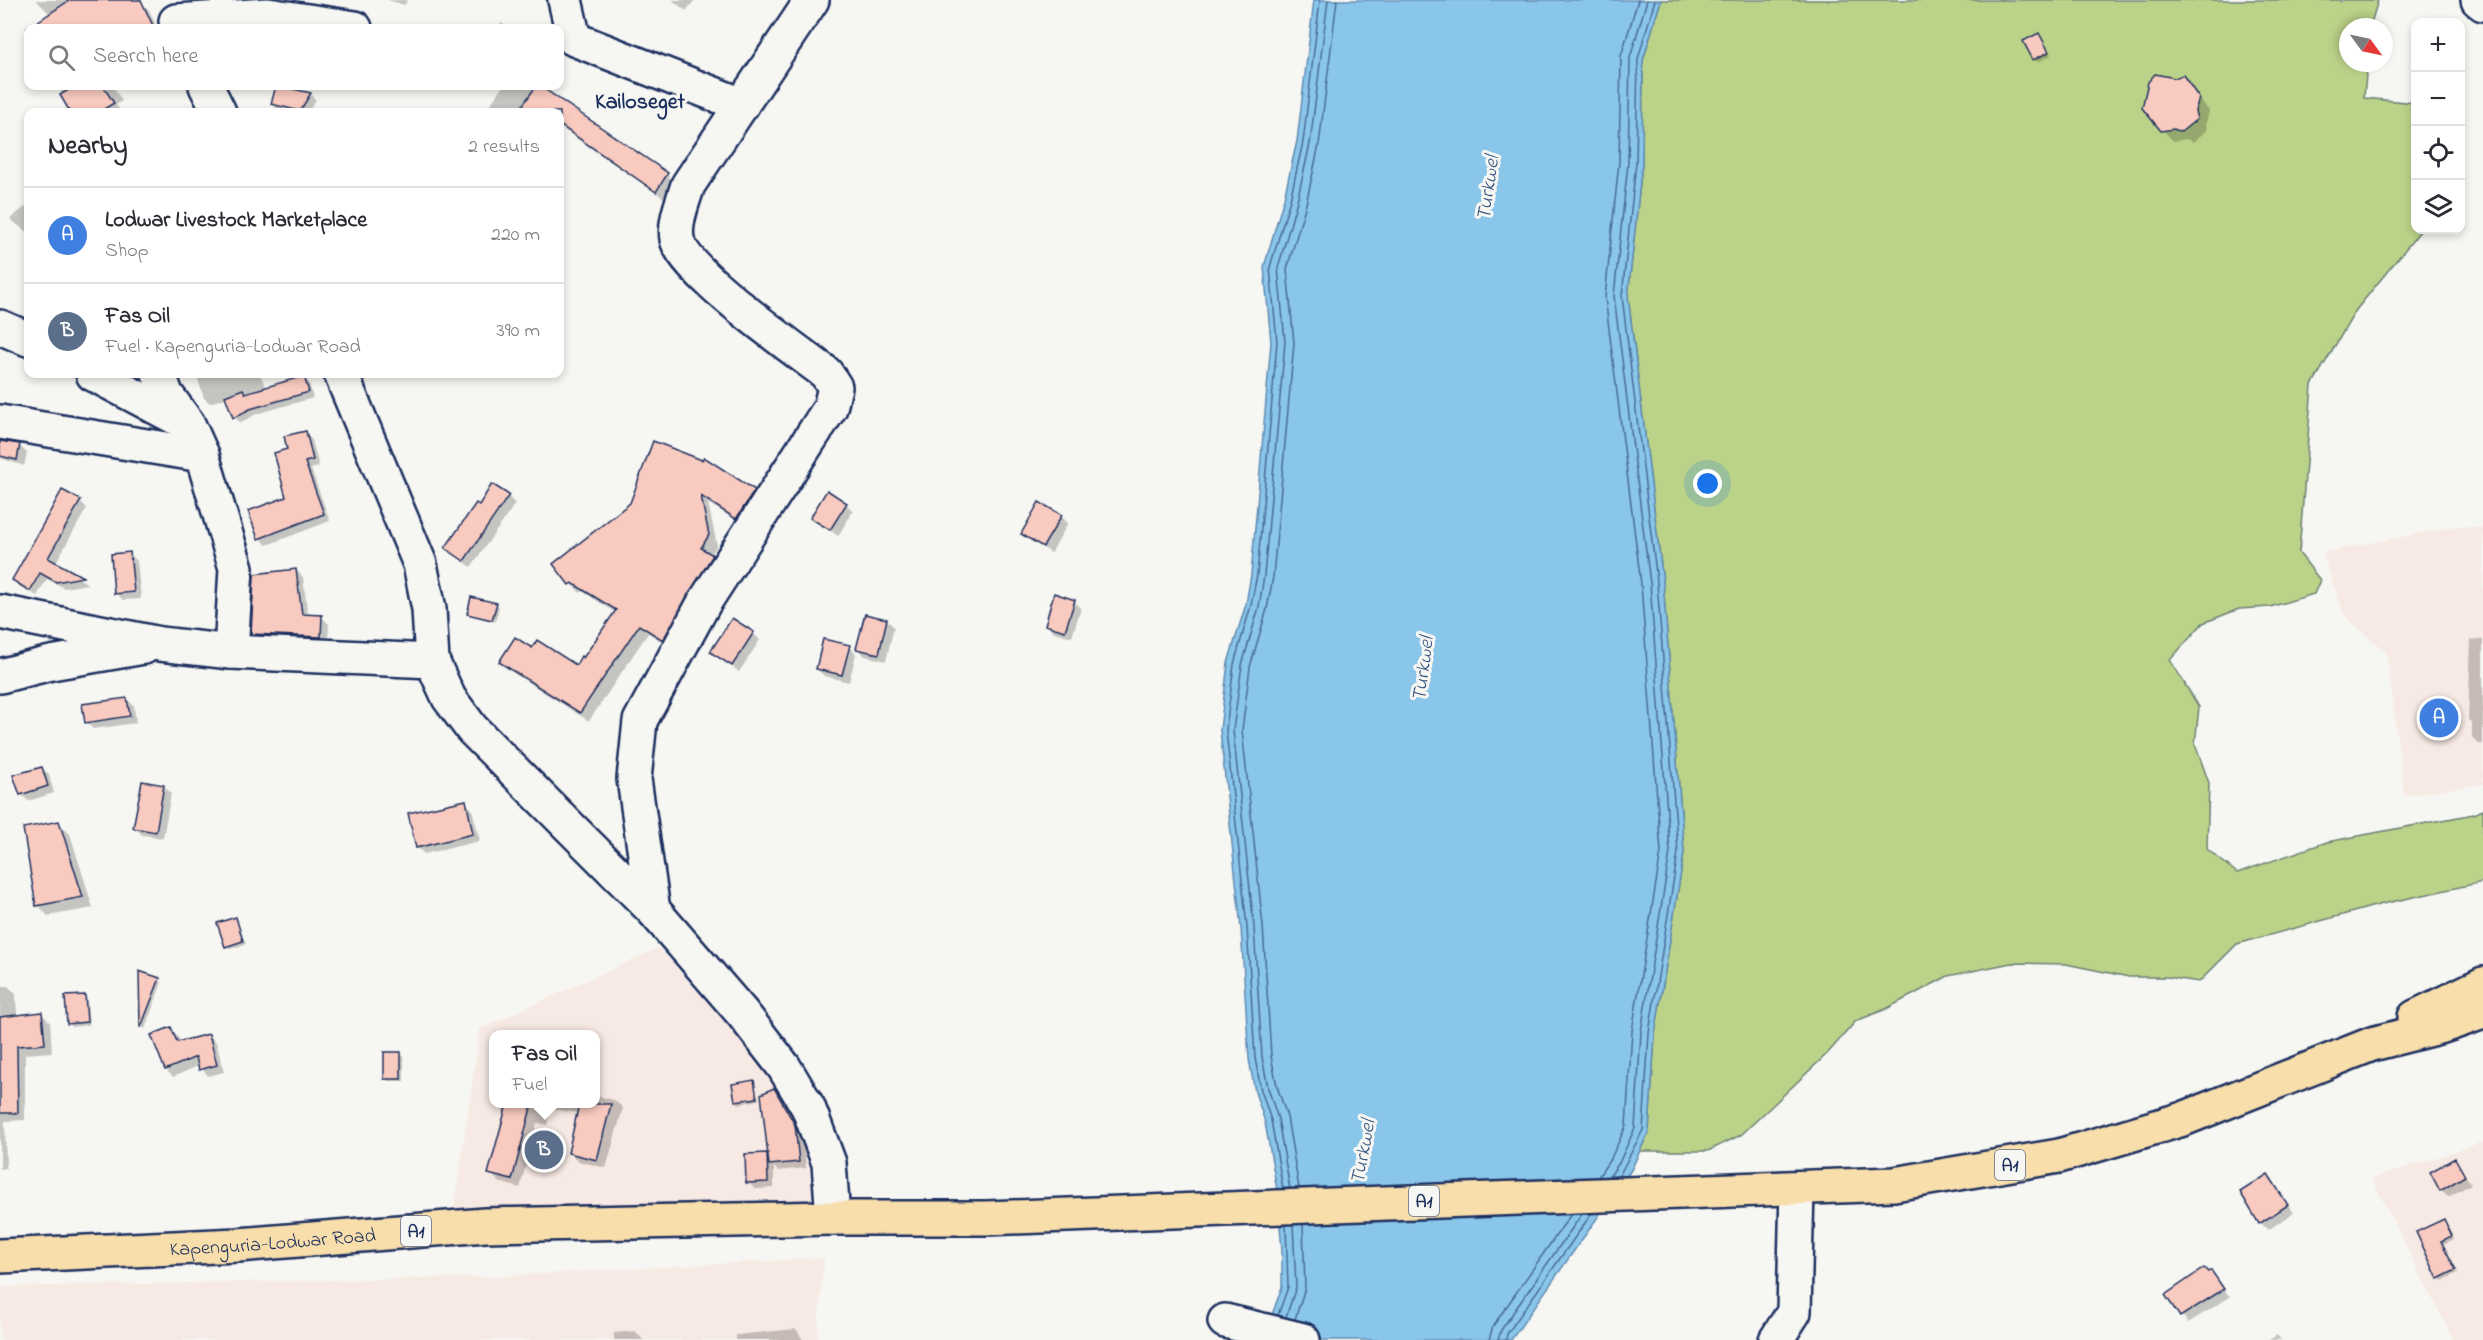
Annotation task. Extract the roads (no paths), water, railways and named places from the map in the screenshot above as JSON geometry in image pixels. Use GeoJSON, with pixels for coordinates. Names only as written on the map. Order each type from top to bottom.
{"type":"FeatureCollection","features":[{"type":"Feature","properties":{"kind":"highway","name":"A1"},"geometry":{"type":"LineString","coordinates":[[2372,1044],[2401,1023],[2483,984]]}},
{"type":"Feature","properties":{"kind":"highway","name":"A1"},"geometry":{"type":"LineString","coordinates":[[833,1218],[986,1218],[1894,1184],[2059,1156],[2182,1119],[2372,1044],[2446,1025],[2483,1012]]}},
{"type":"Feature","properties":{"kind":"highway","name":"Kapenguria-Lodwar Road"},"geometry":{"type":"LineString","coordinates":[[0,1256],[238,1245],[485,1225],[833,1218]]}},
{"type":"Feature","properties":{"kind":"street"},"geometry":{"type":"LineString","coordinates":[[565,0],[574,39],[742,105]]}},
{"type":"Feature","properties":{"kind":"street"},"geometry":{"type":"LineString","coordinates":[[653,910],[634,779],[640,721],[704,603],[830,408],[835,387],[826,373],[740,306],[685,257],[677,238],[681,205],[688,185],[812,0]]}},
{"type":"Feature","properties":{"kind":"street"},"geometry":{"type":"LineString","coordinates":[[2478,0],[2483,4]]}},
{"type":"Feature","properties":{"kind":"street"},"geometry":{"type":"LineString","coordinates":[[174,16],[268,15],[328,24]]}},
{"type":"Feature","properties":{"kind":"street"},"geometry":{"type":"LineString","coordinates":[[208,90],[217,108]]}},
{"type":"Feature","properties":{"kind":"street"},"geometry":{"type":"LineString","coordinates":[[0,327],[24,337]]}},
{"type":"Feature","properties":{"kind":"street"},"geometry":{"type":"LineString","coordinates":[[101,378],[188,424]]}},
{"type":"Feature","properties":{"kind":"street"},"geometry":{"type":"LineString","coordinates":[[160,378],[166,394],[188,424],[202,455],[236,568],[231,652]]}},
{"type":"Feature","properties":{"kind":"street"},"geometry":{"type":"LineString","coordinates":[[343,378],[420,564],[429,609],[432,661],[449,698],[472,729],[653,910],[743,1014],[784,1067],[808,1107],[829,1163],[833,1218]]}},
{"type":"Feature","properties":{"kind":"street"},"geometry":{"type":"LineString","coordinates":[[0,422],[202,455]]}},
{"type":"Feature","properties":{"kind":"street"},"geometry":{"type":"LineString","coordinates":[[0,612],[160,644],[231,652],[432,661]]}},
{"type":"Feature","properties":{"kind":"street"},"geometry":{"type":"LineString","coordinates":[[0,676],[51,663],[160,644]]}},
{"type":"Feature","properties":{"kind":"street"},"geometry":{"type":"LineString","coordinates":[[1776,1340],[1794,1312],[1797,1188]]}},
{"type":"Feature","properties":{"kind":"street"},"geometry":{"type":"LineString","coordinates":[[1225,1321],[1304,1340]]}},
{"type":"Feature","properties":{"kind":"water","name":"Turkwel"},"geometry":{"type":"Polygon","coordinates":[[[1314,0],[1661,0],[1643,60],[1642,163],[1628,296],[1663,582],[1684,852],[1655,1034],[1649,1131],[1631,1170],[1511,1340],[1263,1340],[1282,1287],[1282,1250],[1277,1190],[1265,1122],[1255,1092],[1249,1059],[1241,928],[1220,730],[1228,663],[1246,604],[1251,575],[1271,342],[1264,267],[1284,198],[1297,141],[1314,0]]]}},
{"type":"Feature","properties":{"kind":"place","name":"Lodwar Livestock Marketplace"},"geometry":{"type":"Point","coordinates":[2439,718]}},
{"type":"Feature","properties":{"kind":"place","name":"Fas Oil"},"geometry":{"type":"Point","coordinates":[544,1150]}},
{"type":"Feature","properties":{"kind":"district","name":"Kailoseget"},"geometry":{"type":"Point","coordinates":[640,100]}}]}
